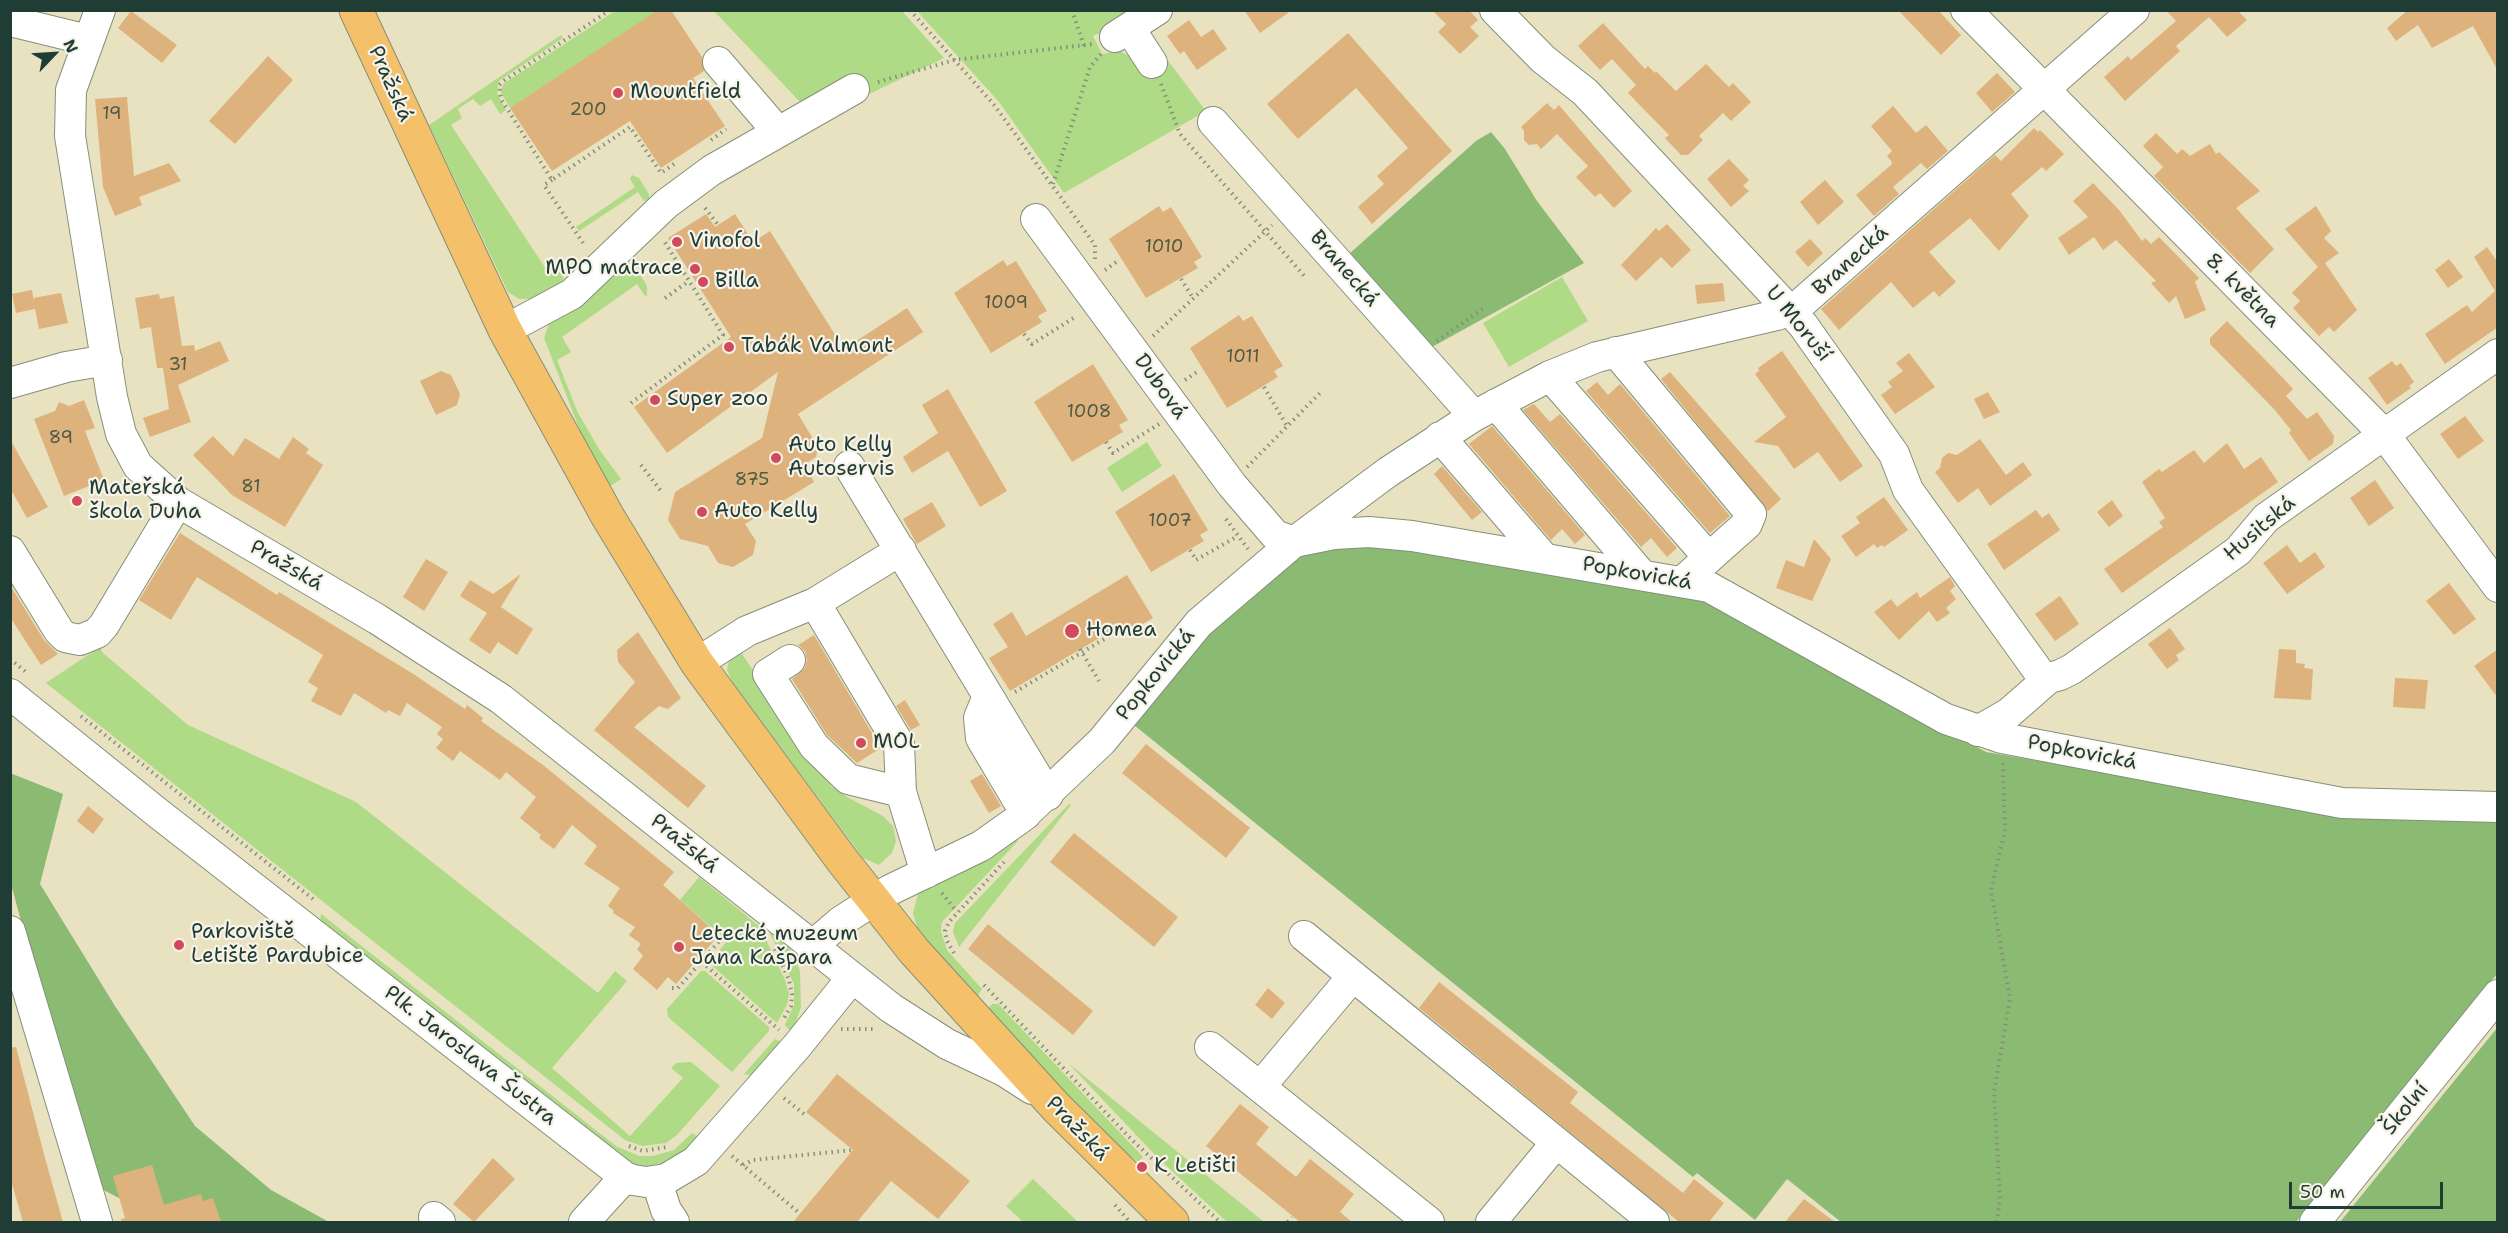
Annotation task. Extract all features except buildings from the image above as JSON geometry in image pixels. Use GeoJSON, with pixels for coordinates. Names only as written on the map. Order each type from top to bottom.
{"type":"FeatureCollection","features":[{"type":"Feature","properties":{"kind":"main road","name":"Pražská"},"geometry":{"type":"LineString","coordinates":[[356,10],[505,330],[608,518],[697,663],[743,729],[873,900],[970,1015],[1056,1107],[1172,1222]]}},
{"type":"Feature","properties":{"kind":"street","name":"Pražská"},"geometry":{"type":"LineString","coordinates":[[100,10],[71,90],[70,136],[116,417],[128,450],[144,472],[178,502],[377,619],[501,699],[851,979],[918,1027],[1018,1078],[1056,1107]]}},
{"type":"Feature","properties":{"kind":"street"},"geometry":{"type":"LineString","coordinates":[[1152,63],[1123,33],[1157,10]]}},
{"type":"Feature","properties":{"kind":"street","name":"U Moruší"},"geometry":{"type":"LineString","coordinates":[[1495,10],[1543,59],[1585,92],[1790,310],[1894,454],[1908,490],[2034,669],[2049,678]]}},
{"type":"Feature","properties":{"kind":"street","name":"8. května"},"geometry":{"type":"LineString","coordinates":[[1966,10],[2384,434],[2498,587]]}},
{"type":"Feature","properties":{"kind":"street","name":"Branecká"},"geometry":{"type":"LineString","coordinates":[[1294,542],[1364,489],[1440,437],[1550,376],[1579,363],[1616,352],[1790,310],[1813,295],[2134,10]]}},
{"type":"Feature","properties":{"kind":"street"},"geometry":{"type":"LineString","coordinates":[[10,21],[88,39]]}},
{"type":"Feature","properties":{"kind":"street"},"geometry":{"type":"LineString","coordinates":[[718,62],[778,132]]}},
{"type":"Feature","properties":{"kind":"street"},"geometry":{"type":"LineString","coordinates":[[505,330],[572,294],[666,204],[712,170],[854,89]]}},
{"type":"Feature","properties":{"kind":"street","name":"Branecká"},"geometry":{"type":"LineString","coordinates":[[1213,122],[1290,208],[1485,410]]}},
{"type":"Feature","properties":{"kind":"street","name":"Dubová"},"geometry":{"type":"LineString","coordinates":[[1036,219],[1232,485],[1275,535],[1294,542]]}},
{"type":"Feature","properties":{"kind":"street"},"geometry":{"type":"LineString","coordinates":[[1616,352],[1751,514],[1747,524],[1684,580]]}},
{"type":"Feature","properties":{"kind":"street","name":"Husitská"},"geometry":{"type":"LineString","coordinates":[[2003,737],[2026,699],[2049,678],[2072,669],[2238,551],[2266,518],[2498,354]]}},
{"type":"Feature","properties":{"kind":"street"},"geometry":{"type":"LineString","coordinates":[[10,383],[66,367],[107,360]]}},
{"type":"Feature","properties":{"kind":"street"},"geometry":{"type":"LineString","coordinates":[[1550,376],[1709,558]]}},
{"type":"Feature","properties":{"kind":"street"},"geometry":{"type":"LineString","coordinates":[[1485,410],[1641,574]]}},
{"type":"Feature","properties":{"kind":"street"},"geometry":{"type":"LineString","coordinates":[[1440,437],[1544,558]]}},
{"type":"Feature","properties":{"kind":"street"},"geometry":{"type":"LineString","coordinates":[[849,466],[901,550],[998,696],[1048,795]]}},
{"type":"Feature","properties":{"kind":"street"},"geometry":{"type":"LineString","coordinates":[[10,551],[59,631],[65,637],[80,640],[98,633],[104,625],[178,502]]}},
{"type":"Feature","properties":{"kind":"street","name":"Popkovická"},"geometry":{"type":"LineString","coordinates":[[811,946],[873,900],[981,846],[1026,814],[1101,741],[1192,630],[1294,542],[1334,534],[1369,532],[1412,536],[1684,580],[1722,593],[1946,719],[2003,737],[2342,803],[2498,807]]}},
{"type":"Feature","properties":{"kind":"street"},"geometry":{"type":"LineString","coordinates":[[697,663],[747,631],[815,603],[901,550]]}},
{"type":"Feature","properties":{"kind":"street"},"geometry":{"type":"LineString","coordinates":[[815,603],[828,637],[899,744],[901,792],[926,873]]}},
{"type":"Feature","properties":{"kind":"street"},"geometry":{"type":"LineString","coordinates":[[790,660],[768,674],[814,746],[848,779],[901,792]]}},
{"type":"Feature","properties":{"kind":"street","name":"Plk. Jaroslava Šustra"},"geometry":{"type":"LineString","coordinates":[[20,684],[159,814],[625,1177],[657,1182]]}},
{"type":"Feature","properties":{"kind":"street"},"geometry":{"type":"LineString","coordinates":[[998,696],[979,718],[981,738],[1026,814]]}},
{"type":"Feature","properties":{"kind":"street"},"geometry":{"type":"LineString","coordinates":[[2003,737],[2026,699]]}},
{"type":"Feature","properties":{"kind":"street"},"geometry":{"type":"LineString","coordinates":[[10,931],[97,1222]]}},
{"type":"Feature","properties":{"kind":"street"},"geometry":{"type":"LineString","coordinates":[[1304,936],[1654,1222]]}},
{"type":"Feature","properties":{"kind":"street"},"geometry":{"type":"LineString","coordinates":[[1260,1087],[1353,976]]}},
{"type":"Feature","properties":{"kind":"street"},"geometry":{"type":"LineString","coordinates":[[674,1222],[666,1210],[657,1182],[685,1170],[715,1140],[781,1037],[851,979]]}},
{"type":"Feature","properties":{"kind":"street","name":"Školní"},"geometry":{"type":"LineString","coordinates":[[2315,1222],[2498,995]]}},
{"type":"Feature","properties":{"kind":"street"},"geometry":{"type":"LineString","coordinates":[[1210,1047],[1429,1222]]}},
{"type":"Feature","properties":{"kind":"street"},"geometry":{"type":"LineString","coordinates":[[1491,1222],[1556,1143]]}},
{"type":"Feature","properties":{"kind":"street"},"geometry":{"type":"LineString","coordinates":[[584,1222],[625,1177]]}},
{"type":"Feature","properties":{"kind":"path"},"geometry":{"type":"LineString","coordinates":[[552,180],[501,99],[499,85],[610,10]]}},
{"type":"Feature","properties":{"kind":"path"},"geometry":{"type":"LineString","coordinates":[[910,10],[995,106],[1095,245],[1097,256],[1092,266],[1078,276]]}},
{"type":"Feature","properties":{"kind":"path"},"geometry":{"type":"LineString","coordinates":[[1072,10],[1084,46]]}},
{"type":"Feature","properties":{"kind":"path"},"geometry":{"type":"LineString","coordinates":[[854,89],[954,60],[1084,46],[1123,33]]}},
{"type":"Feature","properties":{"kind":"path"},"geometry":{"type":"LineString","coordinates":[[1052,184],[1090,67],[1123,33]]}},
{"type":"Feature","properties":{"kind":"path"},"geometry":{"type":"LineString","coordinates":[[1171,106],[1180,134],[1306,278]]}},
{"type":"Feature","properties":{"kind":"path"},"geometry":{"type":"LineString","coordinates":[[583,243],[544,185],[630,127],[661,173],[680,160]]}},
{"type":"Feature","properties":{"kind":"path"},"geometry":{"type":"LineString","coordinates":[[708,142],[726,129]]}},
{"type":"Feature","properties":{"kind":"path"},"geometry":{"type":"LineString","coordinates":[[699,212],[706,207],[718,225]]}},
{"type":"Feature","properties":{"kind":"path"},"geometry":{"type":"LineString","coordinates":[[1135,353],[1290,208]]}},
{"type":"Feature","properties":{"kind":"path"},"geometry":{"type":"LineString","coordinates":[[631,403],[723,335],[661,236]]}},
{"type":"Feature","properties":{"kind":"path"},"geometry":{"type":"LineString","coordinates":[[1180,279],[1193,298]]}},
{"type":"Feature","properties":{"kind":"path"},"geometry":{"type":"LineString","coordinates":[[665,298],[689,281]]}},
{"type":"Feature","properties":{"kind":"path"},"geometry":{"type":"LineString","coordinates":[[1436,341],[1484,308]]}},
{"type":"Feature","properties":{"kind":"path"},"geometry":{"type":"LineString","coordinates":[[1263,387],[1287,426]]}},
{"type":"Feature","properties":{"kind":"path"},"geometry":{"type":"LineString","coordinates":[[1232,485],[1322,391]]}},
{"type":"Feature","properties":{"kind":"path"},"geometry":{"type":"LineString","coordinates":[[1107,442],[1113,453],[1160,424]]}},
{"type":"Feature","properties":{"kind":"path"},"geometry":{"type":"LineString","coordinates":[[641,465],[661,491]]}},
{"type":"Feature","properties":{"kind":"path"},"geometry":{"type":"LineString","coordinates":[[1190,550],[1196,560],[1238,536]]}},
{"type":"Feature","properties":{"kind":"path"},"geometry":{"type":"LineString","coordinates":[[998,696],[1123,628]]}},
{"type":"Feature","properties":{"kind":"path"},"geometry":{"type":"LineString","coordinates":[[1081,651],[1099,681]]}},
{"type":"Feature","properties":{"kind":"path"},"geometry":{"type":"LineString","coordinates":[[10,659],[20,684]]}},
{"type":"Feature","properties":{"kind":"path"},"geometry":{"type":"LineString","coordinates":[[76,712],[317,903]]}},
{"type":"Feature","properties":{"kind":"path"},"geometry":{"type":"LineString","coordinates":[[1997,1222],[2000,1200],[1994,1092],[2010,999],[1991,890],[2005,830],[2003,737]]}},
{"type":"Feature","properties":{"kind":"path"},"geometry":{"type":"LineString","coordinates":[[959,959],[947,941],[945,931],[949,922],[1012,854]]}},
{"type":"Feature","properties":{"kind":"path"},"geometry":{"type":"LineString","coordinates":[[672,988],[678,988],[723,938]]}},
{"type":"Feature","properties":{"kind":"path"},"geometry":{"type":"LineString","coordinates":[[702,962],[781,1037],[791,1006],[792,994],[789,980],[772,943]]}},
{"type":"Feature","properties":{"kind":"path"},"geometry":{"type":"LineString","coordinates":[[975,976],[1132,1140],[1220,1222]]}},
{"type":"Feature","properties":{"kind":"path"},"geometry":{"type":"LineString","coordinates":[[833,1031],[881,1029]]}},
{"type":"Feature","properties":{"kind":"path"},"geometry":{"type":"LineString","coordinates":[[715,1140],[798,1212]]}},
{"type":"Feature","properties":{"kind":"path"},"geometry":{"type":"LineString","coordinates":[[623,1143],[643,1151],[672,1144]]}},
{"type":"Feature","properties":{"kind":"path"},"geometry":{"type":"LineString","coordinates":[[743,1165],[753,1160],[853,1150]]}},
{"type":"Feature","properties":{"kind":"path"},"geometry":{"type":"LineString","coordinates":[[1109,1198],[1130,1222]]}},
{"type":"Feature","properties":{"kind":"path"},"geometry":{"type":"LineString","coordinates":[[1288,1222],[1292,1217]]}},
{"type":"Feature","properties":{"kind":"green space"},"geometry":{"type":"Polygon","coordinates":[[[615,11],[658,11],[510,108],[501,92],[503,84],[615,11]]]}},
{"type":"Feature","properties":{"kind":"green space"},"geometry":{"type":"Polygon","coordinates":[[[714,11],[902,11],[944,58],[861,98],[802,104],[714,11]]]}},
{"type":"Feature","properties":{"kind":"green space"},"geometry":{"type":"Polygon","coordinates":[[[917,11],[1133,11],[1118,25],[1093,36],[1102,54],[1119,51],[1128,55],[1144,73],[1166,58],[1206,111],[1064,193],[999,102],[917,11]]]}},
{"type":"Feature","properties":{"kind":"green space"},"geometry":{"type":"Polygon","coordinates":[[[561,35],[563,38],[499,81],[497,93],[506,110],[500,114],[491,99],[480,106],[473,99],[458,109],[462,118],[451,125],[546,269],[558,263],[564,272],[562,285],[532,299],[519,299],[508,292],[429,125],[561,35]]]}},
{"type":"Feature","properties":{"kind":"green space"},"geometry":{"type":"Polygon","coordinates":[[[1491,132],[1505,149],[1537,201],[1584,263],[1432,347],[1349,254],[1476,141],[1491,132]]]}},
{"type":"Feature","properties":{"kind":"green space"},"geometry":{"type":"Polygon","coordinates":[[[632,175],[639,178],[649,194],[649,200],[644,201],[638,192],[579,231],[576,227],[635,187],[630,179],[632,175]]]}},
{"type":"Feature","properties":{"kind":"green space"},"geometry":{"type":"Polygon","coordinates":[[[620,270],[639,273],[647,286],[647,295],[645,296],[637,284],[562,337],[571,352],[557,360],[577,411],[599,449],[621,479],[608,488],[585,443],[544,338],[550,321],[620,270]]]}},
{"type":"Feature","properties":{"kind":"green space"},"geometry":{"type":"Polygon","coordinates":[[[1562,277],[1588,321],[1509,367],[1483,323],[1562,277]]]}},
{"type":"Feature","properties":{"kind":"green space"},"geometry":{"type":"Polygon","coordinates":[[[1147,442],[1162,466],[1122,492],[1107,468],[1147,442]]]}},
{"type":"Feature","properties":{"kind":"green space"},"geometry":{"type":"Polygon","coordinates":[[[1337,541],[1692,585],[1986,752],[2344,813],[2497,815],[2497,974],[2296,1222],[1841,1222],[1787,1179],[1755,1220],[1697,1173],[1693,1177],[1134,725],[1220,622],[1293,556],[1337,541]]]}},
{"type":"Feature","properties":{"kind":"green space"},"geometry":{"type":"Polygon","coordinates":[[[100,647],[103,653],[188,725],[356,802],[598,993],[615,971],[627,981],[552,1068],[630,1136],[683,1078],[671,1068],[676,1063],[691,1062],[720,1086],[677,1135],[666,1143],[642,1146],[625,1140],[46,683],[100,647]]]}},
{"type":"Feature","properties":{"kind":"green space"},"geometry":{"type":"Polygon","coordinates":[[[738,648],[831,786],[883,816],[893,826],[896,841],[892,853],[879,865],[863,858],[732,682],[727,670],[729,660],[738,648]]]}},
{"type":"Feature","properties":{"kind":"green space"},"geometry":{"type":"Polygon","coordinates":[[[10,773],[63,794],[40,884],[115,1006],[195,1126],[271,1190],[329,1222],[165,1222],[92,1184],[11,884],[10,773]]]}},
{"type":"Feature","properties":{"kind":"green space"},"geometry":{"type":"Polygon","coordinates":[[[1069,804],[1071,805],[959,947],[953,932],[955,923],[1069,804]]]}},
{"type":"Feature","properties":{"kind":"green space"},"geometry":{"type":"Polygon","coordinates":[[[1010,833],[1018,841],[942,922],[941,931],[947,950],[982,989],[976,999],[918,931],[913,913],[918,894],[929,884],[1010,833]]]}},
{"type":"Feature","properties":{"kind":"green space"},"geometry":{"type":"Polygon","coordinates":[[[699,877],[760,927],[785,980],[789,994],[787,1005],[777,1023],[709,963],[727,941],[680,900],[699,877]]]}},
{"type":"Feature","properties":{"kind":"green space"},"geometry":{"type":"Polygon","coordinates":[[[321,914],[616,1146],[639,1156],[653,1156],[674,1150],[692,1133],[702,1139],[664,1163],[646,1166],[629,1163],[320,924],[321,914]]]}},
{"type":"Feature","properties":{"kind":"green space"},"geometry":{"type":"Polygon","coordinates":[[[766,925],[777,933],[795,955],[800,972],[801,1007],[792,1033],[785,1025],[794,1005],[794,984],[766,925]]]}},
{"type":"Feature","properties":{"kind":"green space"},"geometry":{"type":"Polygon","coordinates":[[[701,971],[705,971],[769,1027],[769,1031],[732,1072],[668,1017],[667,1009],[701,971]]]}},
{"type":"Feature","properties":{"kind":"green space"},"geometry":{"type":"Polygon","coordinates":[[[992,1004],[998,1004],[1143,1157],[1138,1162],[1110,1141],[986,1010],[992,1004]]]}},
{"type":"Feature","properties":{"kind":"green space"},"geometry":{"type":"Polygon","coordinates":[[[2497,1028],[2497,1222],[2340,1222],[2497,1028]]]}},
{"type":"Feature","properties":{"kind":"green space"},"geometry":{"type":"Polygon","coordinates":[[[775,1039],[783,1043],[755,1076],[744,1074],[775,1039]]]}},
{"type":"Feature","properties":{"kind":"green space"},"geometry":{"type":"Polygon","coordinates":[[[1068,1063],[1264,1222],[1227,1222],[1159,1159],[1068,1063]]]}},
{"type":"Feature","properties":{"kind":"green space"},"geometry":{"type":"Polygon","coordinates":[[[1033,1179],[1078,1222],[1023,1222],[1006,1206],[1033,1179]]]}},
{"type":"Feature","properties":{"kind":"place","name":"Mountfield"},"geometry":{"type":"Point","coordinates":[618,93]}},
{"type":"Feature","properties":{"kind":"place","name":"Vinofol"},"geometry":{"type":"Point","coordinates":[677,242]}},
{"type":"Feature","properties":{"kind":"place","name":"MPO matrace"},"geometry":{"type":"Point","coordinates":[695,269]}},
{"type":"Feature","properties":{"kind":"place","name":"Billa"},"geometry":{"type":"Point","coordinates":[703,282]}},
{"type":"Feature","properties":{"kind":"place","name":"Tabák Valmont"},"geometry":{"type":"Point","coordinates":[729,347]}},
{"type":"Feature","properties":{"kind":"place","name":"Super zoo"},"geometry":{"type":"Point","coordinates":[655,400]}},
{"type":"Feature","properties":{"kind":"place","name":"Auto Kelly Autoservis"},"geometry":{"type":"Point","coordinates":[776,458]}},
{"type":"Feature","properties":{"kind":"place","name":"Mateřská škola Duha"},"geometry":{"type":"Point","coordinates":[77,501]}},
{"type":"Feature","properties":{"kind":"place","name":"Auto Kelly"},"geometry":{"type":"Point","coordinates":[702,512]}},
{"type":"Feature","properties":{"kind":"place","name":"Homea"},"geometry":{"type":"Point","coordinates":[1072,631]}},
{"type":"Feature","properties":{"kind":"place","name":"MOL"},"geometry":{"type":"Point","coordinates":[861,743]}},
{"type":"Feature","properties":{"kind":"place","name":"Parkoviště Letiště Pardubice"},"geometry":{"type":"Point","coordinates":[179,945]}},
{"type":"Feature","properties":{"kind":"place","name":"Letecké muzeum Jana Kašpara"},"geometry":{"type":"Point","coordinates":[679,947]}},
{"type":"Feature","properties":{"kind":"place","name":"K Letišti"},"geometry":{"type":"Point","coordinates":[1142,1167]}}]}
